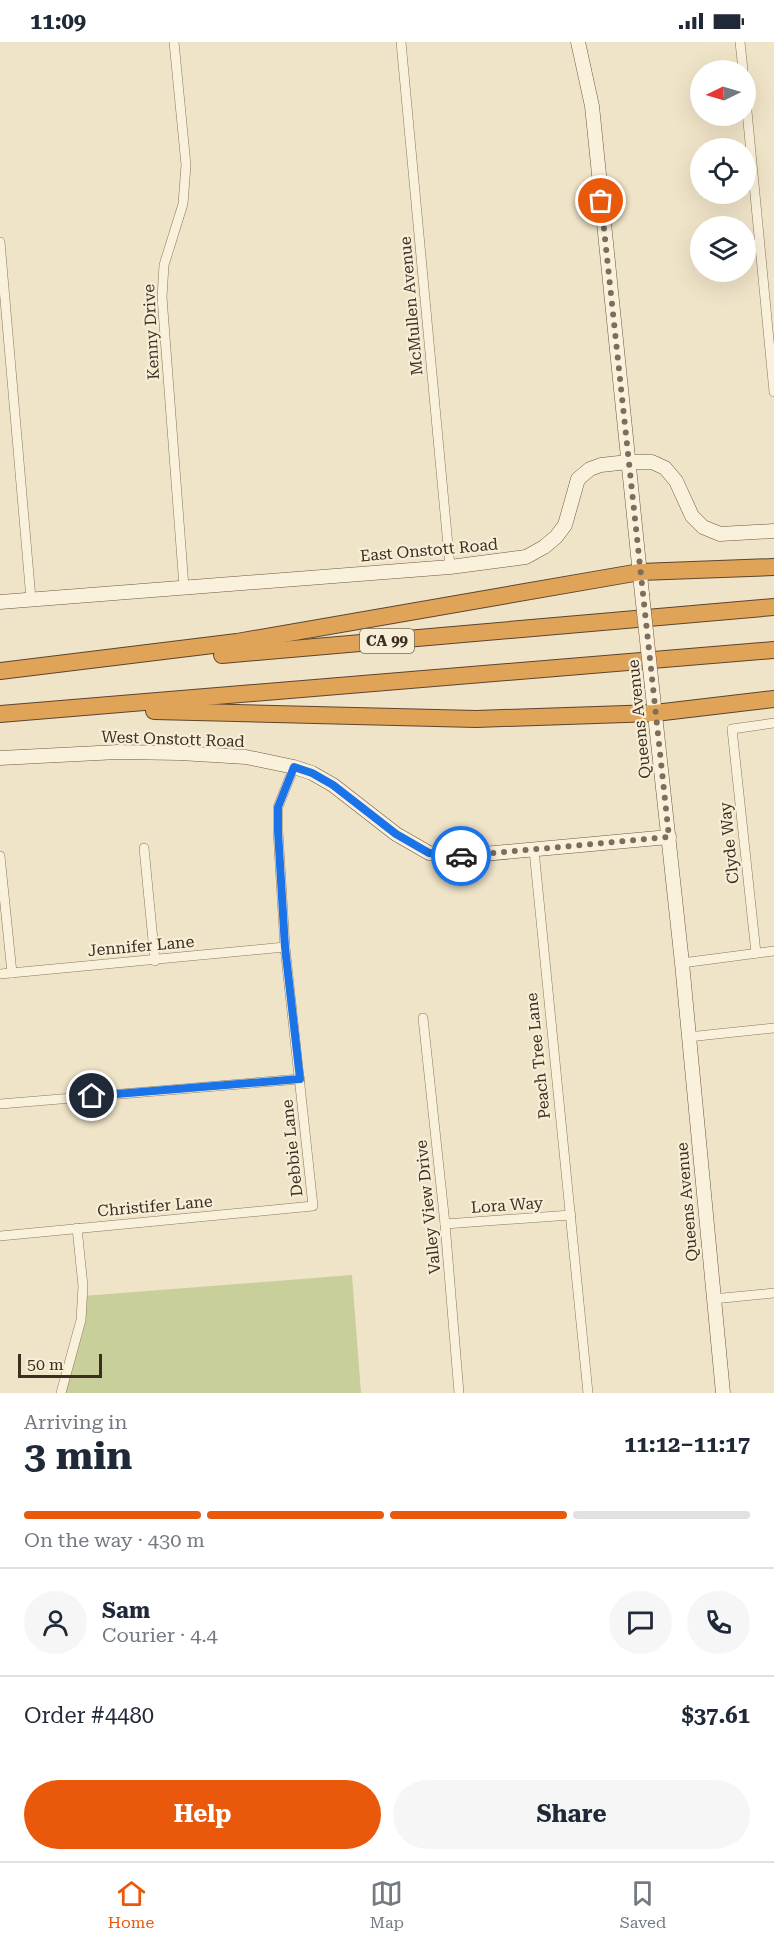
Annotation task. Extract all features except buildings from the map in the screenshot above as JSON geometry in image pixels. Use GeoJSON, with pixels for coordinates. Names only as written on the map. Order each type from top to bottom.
{"type":"FeatureCollection","features":[{"type":"Feature","properties":{"kind":"highway"},"geometry":{"type":"LineString","coordinates":[[0,672],[237,642],[519,591],[640,572],[774,567]]}},
{"type":"Feature","properties":{"kind":"highway","name":"CA 99"},"geometry":{"type":"LineString","coordinates":[[0,672],[774,607]]}},
{"type":"Feature","properties":{"kind":"highway"},"geometry":{"type":"LineString","coordinates":[[0,714],[774,650]]}},
{"type":"Feature","properties":{"kind":"highway"},"geometry":{"type":"LineString","coordinates":[[72,708],[476,718],[655,712],[774,699]]}},
{"type":"Feature","properties":{"kind":"street","name":"Kenny Drive"},"geometry":{"type":"LineString","coordinates":[[174,42],[186,165],[183,204],[164,265],[162,297],[184,588]]}},
{"type":"Feature","properties":{"kind":"street","name":"McMullen Avenue"},"geometry":{"type":"LineString","coordinates":[[401,42],[450,567]]}},
{"type":"Feature","properties":{"kind":"street","name":"Queens Avenue"},"geometry":{"type":"LineString","coordinates":[[578,42],[592,106],[682,963],[723,1393]]}},
{"type":"Feature","properties":{"kind":"street"},"geometry":{"type":"LineString","coordinates":[[740,42],[741,60]]}},
{"type":"Feature","properties":{"kind":"street"},"geometry":{"type":"LineString","coordinates":[[748,126],[774,392]]}},
{"type":"Feature","properties":{"kind":"street"},"geometry":{"type":"LineString","coordinates":[[0,242],[30,599]]}},
{"type":"Feature","properties":{"kind":"street","name":"East Onstott Road"},"geometry":{"type":"LineString","coordinates":[[0,602],[450,567],[526,557],[544,547],[565,525],[578,479],[596,467],[628,462],[652,462],[665,468],[676,481],[692,516],[703,527],[720,534],[774,531]]}},
{"type":"Feature","properties":{"kind":"street","name":"Clyde Way"},"geometry":{"type":"LineString","coordinates":[[756,953],[732,729],[774,723]]}},
{"type":"Feature","properties":{"kind":"street","name":"West Onstott Road"},"geometry":{"type":"LineString","coordinates":[[0,758],[82,753],[180,753],[246,757],[312,773],[333,785],[396,834],[429,853],[462,856],[534,850]]}},
{"type":"Feature","properties":{"kind":"street","name":"Debbie Lane"},"geometry":{"type":"LineString","coordinates":[[294,767],[278,807],[278,831],[285,947],[313,1206]]}},
{"type":"Feature","properties":{"kind":"street"},"geometry":{"type":"LineString","coordinates":[[534,850],[669,837]]}},
{"type":"Feature","properties":{"kind":"street"},"geometry":{"type":"LineString","coordinates":[[144,848],[155,961]]}},
{"type":"Feature","properties":{"kind":"street","name":"Peach Tree Lane"},"geometry":{"type":"LineString","coordinates":[[534,850],[588,1393]]}},
{"type":"Feature","properties":{"kind":"street"},"geometry":{"type":"LineString","coordinates":[[0,856],[12,973]]}},
{"type":"Feature","properties":{"kind":"street","name":"Jennifer Lane"},"geometry":{"type":"LineString","coordinates":[[0,974],[285,947]]}},
{"type":"Feature","properties":{"kind":"street"},"geometry":{"type":"LineString","coordinates":[[682,963],[774,951]]}},
{"type":"Feature","properties":{"kind":"street","name":"Valley View Drive"},"geometry":{"type":"LineString","coordinates":[[423,1018],[446,1224],[459,1393]]}},
{"type":"Feature","properties":{"kind":"street"},"geometry":{"type":"LineString","coordinates":[[688,1037],[774,1028]]}},
{"type":"Feature","properties":{"kind":"street"},"geometry":{"type":"LineString","coordinates":[[0,1104],[300,1079]]}},
{"type":"Feature","properties":{"kind":"street","name":"Christifer Lane"},"geometry":{"type":"LineString","coordinates":[[0,1236],[313,1206]]}},
{"type":"Feature","properties":{"kind":"street","name":"Lora Way"},"geometry":{"type":"LineString","coordinates":[[446,1224],[571,1215]]}},
{"type":"Feature","properties":{"kind":"street"},"geometry":{"type":"LineString","coordinates":[[61,1393],[81,1320],[83,1286],[77,1228]]}},
{"type":"Feature","properties":{"kind":"street"},"geometry":{"type":"LineString","coordinates":[[713,1299],[774,1293]]}},
{"type":"Feature","properties":{"kind":"green space"},"geometry":{"type":"Polygon","coordinates":[[[352,1275],[361,1393],[61,1393],[83,1296],[352,1275]]]}},
{"type":"Feature","properties":{"kind":"way so far"},"geometry":{"type":"LineString","coordinates":[[461,856],[669,837],[601,201]]}},
{"type":"Feature","properties":{"kind":"route"},"geometry":{"type":"LineString","coordinates":[[92,1096],[300,1079],[285,947],[278,831],[278,807],[294,767],[312,773],[333,785],[396,834],[429,853],[461,856]]}}]}
